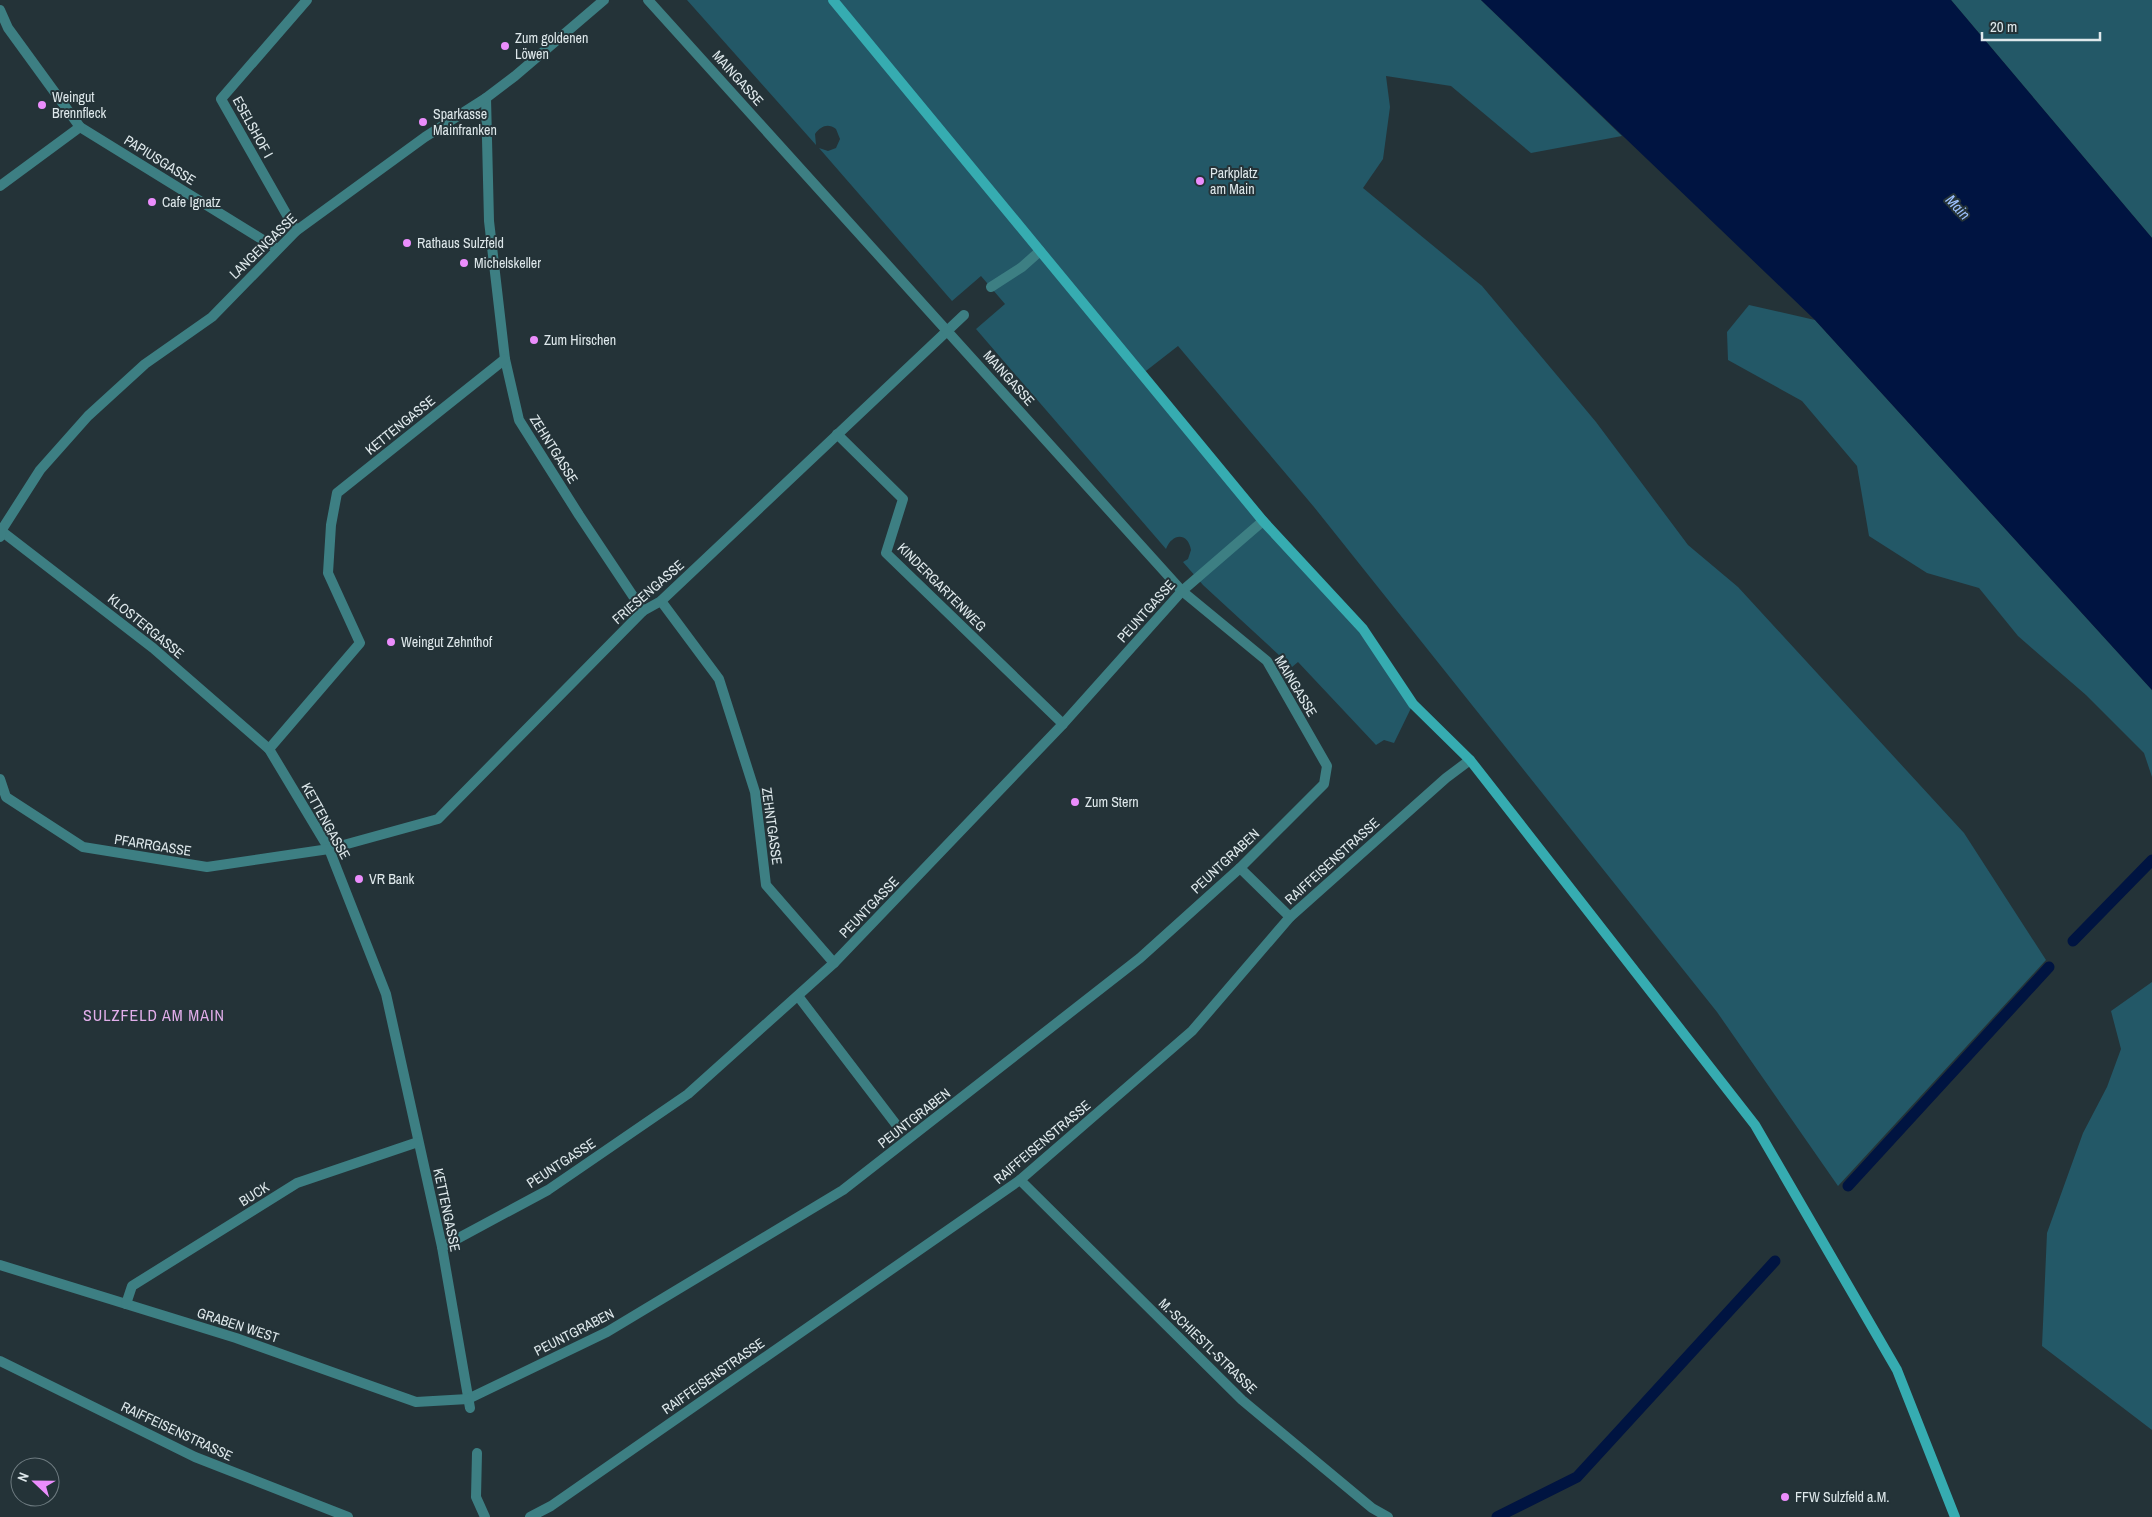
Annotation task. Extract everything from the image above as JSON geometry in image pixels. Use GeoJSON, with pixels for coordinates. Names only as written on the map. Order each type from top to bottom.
{"type":"FeatureCollection","features":[{"type":"Feature","properties":{"kind":"main road"},"geometry":{"type":"LineString","coordinates":[[833,0],[1263,521],[1363,629],[1413,704],[1470,760],[1755,1125],[1897,1370],[1955,1517]]}},
{"type":"Feature","properties":{"kind":"street","name":"ESELSHOF I"},"geometry":{"type":"LineString","coordinates":[[296,231],[221,99],[307,0]]}},
{"type":"Feature","properties":{"kind":"street","name":"LANGENGASSE"},"geometry":{"type":"LineString","coordinates":[[0,533],[40,470],[88,416],[145,364],[212,317],[276,248],[296,231],[425,137],[486,98],[515,76],[604,0]]}},
{"type":"Feature","properties":{"kind":"street","name":"MAINGASSE"},"geometry":{"type":"LineString","coordinates":[[648,0],[1182,591],[1267,661],[1327,766],[1324,784]]}},
{"type":"Feature","properties":{"kind":"street","name":"PAPIUSGASSE"},"geometry":{"type":"LineString","coordinates":[[0,10],[8,28],[80,127],[276,248]]}},
{"type":"Feature","properties":{"kind":"street","name":"ZEHNTGASSE"},"geometry":{"type":"LineString","coordinates":[[486,98],[489,221],[505,359],[519,420],[578,515],[644,610]]}},
{"type":"Feature","properties":{"kind":"street"},"geometry":{"type":"LineString","coordinates":[[0,186],[80,127]]}},
{"type":"Feature","properties":{"kind":"street"},"geometry":{"type":"LineString","coordinates":[[991,287],[1022,267],[1040,251]]}},
{"type":"Feature","properties":{"kind":"street","name":"FRIESENGASSE"},"geometry":{"type":"LineString","coordinates":[[329,849],[438,818],[644,610],[661,601],[964,315]]}},
{"type":"Feature","properties":{"kind":"street","name":"KETTENGASSE"},"geometry":{"type":"LineString","coordinates":[[469,1403],[442,1247],[386,994],[329,849],[269,749],[360,643],[328,573],[331,525],[337,493],[505,359]]}},
{"type":"Feature","properties":{"kind":"street","name":"KINDERGARTENWEG"},"geometry":{"type":"LineString","coordinates":[[838,434],[903,499],[886,553],[1062,724]]}},
{"type":"Feature","properties":{"kind":"street","name":"PEUNTGASSE"},"geometry":{"type":"LineString","coordinates":[[442,1247],[548,1190],[688,1094],[834,963],[1062,724],[1182,591],[1263,521]]}},
{"type":"Feature","properties":{"kind":"street","name":"KLOSTERGASSE"},"geometry":{"type":"LineString","coordinates":[[0,533],[153,648],[269,749]]}},
{"type":"Feature","properties":{"kind":"street","name":"ZEHNTGASSE"},"geometry":{"type":"LineString","coordinates":[[661,601],[719,679],[755,792],[766,885],[834,963]]}},
{"type":"Feature","properties":{"kind":"street","name":"RAIFFEISENSTRASSE"},"geometry":{"type":"LineString","coordinates":[[530,1517],[551,1506],[1020,1180],[1192,1031],[1290,917],[1446,778],[1470,760]]}},
{"type":"Feature","properties":{"kind":"street","name":"PFARRGASSE"},"geometry":{"type":"LineString","coordinates":[[0,779],[6,797],[83,847],[207,867],[329,849]]}},
{"type":"Feature","properties":{"kind":"street","name":"PEUNTGRABEN"},"geometry":{"type":"LineString","coordinates":[[469,1403],[607,1332],[843,1190],[1140,958],[1240,868],[1324,784]]}},
{"type":"Feature","properties":{"kind":"street"},"geometry":{"type":"LineString","coordinates":[[1240,868],[1290,917]]}},
{"type":"Feature","properties":{"kind":"street"},"geometry":{"type":"LineString","coordinates":[[798,996],[898,1127]]}},
{"type":"Feature","properties":{"kind":"street","name":"BUCK"},"geometry":{"type":"LineString","coordinates":[[126,1304],[132,1286],[297,1183],[418,1142]]}},
{"type":"Feature","properties":{"kind":"street","name":"M.-SCHIESTL-STRASSE"},"geometry":{"type":"LineString","coordinates":[[1020,1180],[1242,1400],[1372,1508],[1388,1517]]}},
{"type":"Feature","properties":{"kind":"street","name":"GRABEN WEST"},"geometry":{"type":"LineString","coordinates":[[0,1265],[236,1338],[416,1402],[469,1403]]}},
{"type":"Feature","properties":{"kind":"street","name":"RAIFFEISENSTRASSE"},"geometry":{"type":"LineString","coordinates":[[0,1361],[195,1457],[348,1517]]}},
{"type":"Feature","properties":{"kind":"street"},"geometry":{"type":"LineString","coordinates":[[477,1453],[476,1497],[485,1517]]}},
{"type":"Feature","properties":{"kind":"shaded area"},"geometry":{"type":"Polygon","coordinates":[[[687,0],[1481,0],[1622,136],[1531,153],[1451,86],[1386,76],[1390,107],[1383,159],[1363,188],[1482,286],[1596,422],[1688,545],[1738,587],[1964,833],[2046,960],[1838,1186],[1717,1012],[1314,507],[1178,346],[1142,374],[1363,629],[1413,704],[1394,743],[1384,740],[1376,745],[1298,662],[1292,667],[1203,585],[1183,562],[1188,559],[1191,550],[1187,540],[1180,537],[1176,538],[1172,540],[1166,549],[976,329],[1005,304],[981,276],[952,301],[819,148],[828,151],[836,148],[840,139],[836,129],[825,126],[820,129],[815,134],[816,145],[687,0]]]}},
{"type":"Feature","properties":{"kind":"shaded area"},"geometry":{"type":"Polygon","coordinates":[[[1951,0],[2152,0],[2152,238],[1951,0]]]}},
{"type":"Feature","properties":{"kind":"shaded area"},"geometry":{"type":"Polygon","coordinates":[[[1749,305],[1815,320],[2152,690],[2152,777],[2144,753],[2086,695],[2018,636],[1979,588],[1927,573],[1869,536],[1857,466],[1802,401],[1728,360],[1727,332],[1749,305]]]}},
{"type":"Feature","properties":{"kind":"shaded area"},"geometry":{"type":"Polygon","coordinates":[[[2152,982],[2152,1430],[2042,1346],[2047,1233],[2083,1133],[2107,1087],[2121,1049],[2111,1011],[2152,982]]]}},
{"type":"Feature","properties":{"kind":"water","name":"Main"},"geometry":{"type":"Polygon","coordinates":[[[1481,0],[1951,0],[2152,238],[2152,690],[1815,320],[1481,0]]]}},
{"type":"Feature","properties":{"kind":"waterway"},"geometry":{"type":"LineString","coordinates":[[2073,941],[2152,860]]}},
{"type":"Feature","properties":{"kind":"waterway"},"geometry":{"type":"LineString","coordinates":[[1848,1186],[2049,967]]}},
{"type":"Feature","properties":{"kind":"waterway"},"geometry":{"type":"LineString","coordinates":[[1497,1517],[1577,1477],[1775,1261]]}},
{"type":"Feature","properties":{"kind":"place","name":"Zum goldenen Löwen"},"geometry":{"type":"Point","coordinates":[505,46]}},
{"type":"Feature","properties":{"kind":"place","name":"Weingut Brennfleck"},"geometry":{"type":"Point","coordinates":[42,105]}},
{"type":"Feature","properties":{"kind":"place","name":"Sparkasse Mainfranken"},"geometry":{"type":"Point","coordinates":[423,122]}},
{"type":"Feature","properties":{"kind":"place","name":"Parkplatz am Main"},"geometry":{"type":"Point","coordinates":[1200,181]}},
{"type":"Feature","properties":{"kind":"place","name":"Cafe Ignatz"},"geometry":{"type":"Point","coordinates":[152,202]}},
{"type":"Feature","properties":{"kind":"place","name":"Rathaus Sulzfeld"},"geometry":{"type":"Point","coordinates":[407,243]}},
{"type":"Feature","properties":{"kind":"place","name":"Michelskeller"},"geometry":{"type":"Point","coordinates":[464,263]}},
{"type":"Feature","properties":{"kind":"place","name":"Zum Hirschen"},"geometry":{"type":"Point","coordinates":[534,340]}},
{"type":"Feature","properties":{"kind":"place","name":"Weingut Zehnthof"},"geometry":{"type":"Point","coordinates":[391,642]}},
{"type":"Feature","properties":{"kind":"place","name":"Zum Stern"},"geometry":{"type":"Point","coordinates":[1075,802]}},
{"type":"Feature","properties":{"kind":"place","name":"VR Bank"},"geometry":{"type":"Point","coordinates":[359,879]}},
{"type":"Feature","properties":{"kind":"place","name":"FFW Sulzfeld a.M."},"geometry":{"type":"Point","coordinates":[1785,1497]}},
{"type":"Feature","properties":{"kind":"district","name":"SULZFELD AM MAIN"},"geometry":{"type":"Point","coordinates":[154,1015]}}]}
